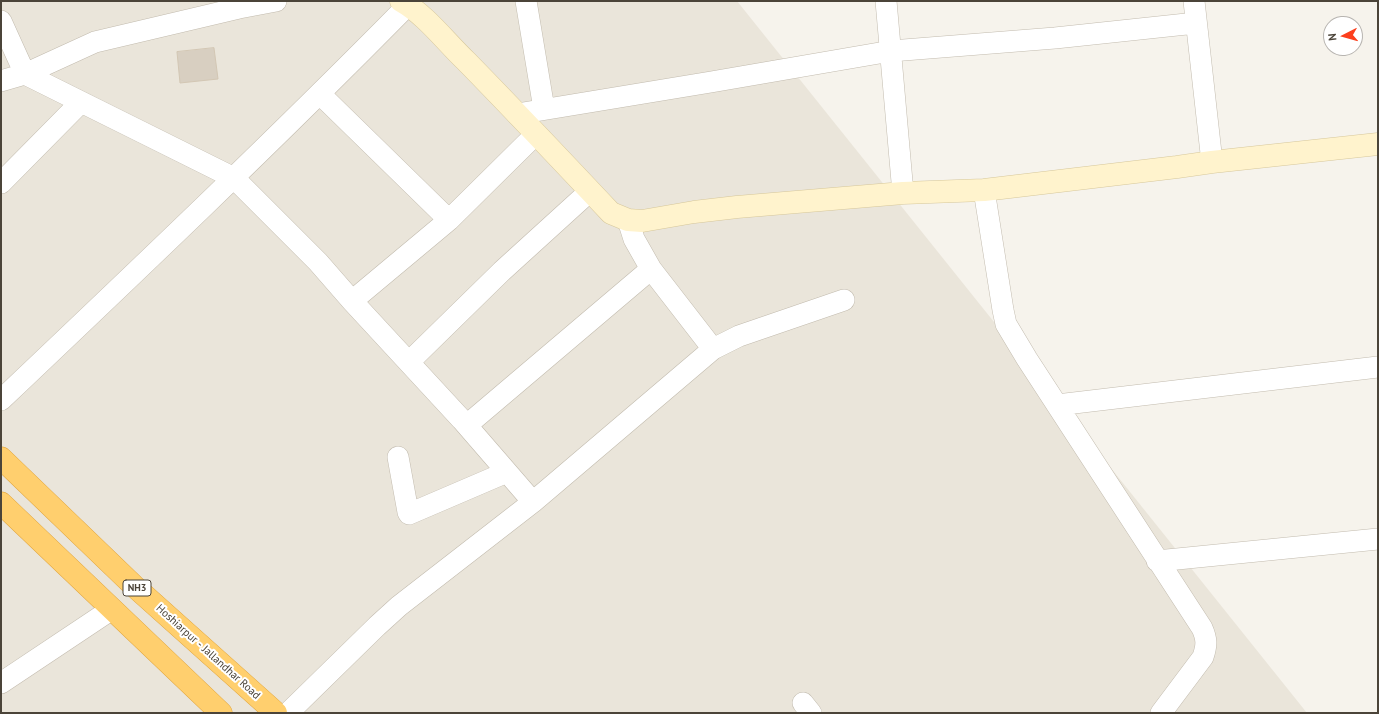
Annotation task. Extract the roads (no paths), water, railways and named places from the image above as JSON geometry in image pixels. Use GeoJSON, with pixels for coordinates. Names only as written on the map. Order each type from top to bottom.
{"type":"FeatureCollection","features":[{"type":"Feature","properties":{"kind":"highway","name":"Hoshiarpur - Jallandhar Road"},"geometry":{"type":"LineString","coordinates":[[1,458],[134,586],[276,713]]}},
{"type":"Feature","properties":{"kind":"highway"},"geometry":{"type":"LineString","coordinates":[[1,503],[221,713]]}},
{"type":"Feature","properties":{"kind":"street"},"geometry":{"type":"LineString","coordinates":[[1,81],[25,74],[95,42],[276,1]]}},
{"type":"Feature","properties":{"kind":"street"},"geometry":{"type":"LineString","coordinates":[[526,1],[544,109]]}},
{"type":"Feature","properties":{"kind":"street"},"geometry":{"type":"LineString","coordinates":[[886,1],[903,193]]}},
{"type":"Feature","properties":{"kind":"street"},"geometry":{"type":"LineString","coordinates":[[1194,1],[1212,162]]}},
{"type":"Feature","properties":{"kind":"street"},"geometry":{"type":"LineString","coordinates":[[1,400],[320,94],[404,3],[423,18],[611,213],[628,220],[642,221],[694,212],[737,207],[903,193],[984,190],[1212,162],[1378,144]]}},
{"type":"Feature","properties":{"kind":"street"},"geometry":{"type":"LineString","coordinates":[[1,21],[25,74],[234,178],[318,262],[467,426],[533,502]]}},
{"type":"Feature","properties":{"kind":"street"},"geometry":{"type":"LineString","coordinates":[[517,114],[891,51],[1055,38],[1196,23]]}},
{"type":"Feature","properties":{"kind":"street"},"geometry":{"type":"LineString","coordinates":[[320,94],[449,220]]}},
{"type":"Feature","properties":{"kind":"street"},"geometry":{"type":"LineString","coordinates":[[1,183],[81,102]]}},
{"type":"Feature","properties":{"kind":"street"},"geometry":{"type":"LineString","coordinates":[[352,301],[449,220],[536,134]]}},
{"type":"Feature","properties":{"kind":"street"},"geometry":{"type":"LineString","coordinates":[[984,190],[1002,310],[1006,324],[1056,405],[1202,628],[1207,639],[1203,657],[1161,713]]}},
{"type":"Feature","properties":{"kind":"street"},"geometry":{"type":"LineString","coordinates":[[409,362],[502,271],[590,191]]}},
{"type":"Feature","properties":{"kind":"street"},"geometry":{"type":"LineString","coordinates":[[628,220],[634,239],[651,269],[713,349]]}},
{"type":"Feature","properties":{"kind":"street"},"geometry":{"type":"LineString","coordinates":[[467,426],[651,269]]}},
{"type":"Feature","properties":{"kind":"street"},"geometry":{"type":"LineString","coordinates":[[288,713],[398,606],[533,502],[713,349],[739,336],[844,300]]}},
{"type":"Feature","properties":{"kind":"street"},"geometry":{"type":"LineString","coordinates":[[1056,405],[1378,367]]}},
{"type":"Feature","properties":{"kind":"street"},"geometry":{"type":"LineString","coordinates":[[398,456],[409,514],[507,472]]}},
{"type":"Feature","properties":{"kind":"street"},"geometry":{"type":"LineString","coordinates":[[1157,561],[1378,539]]}},
{"type":"Feature","properties":{"kind":"street"},"geometry":{"type":"LineString","coordinates":[[1,683],[112,609]]}}]}
